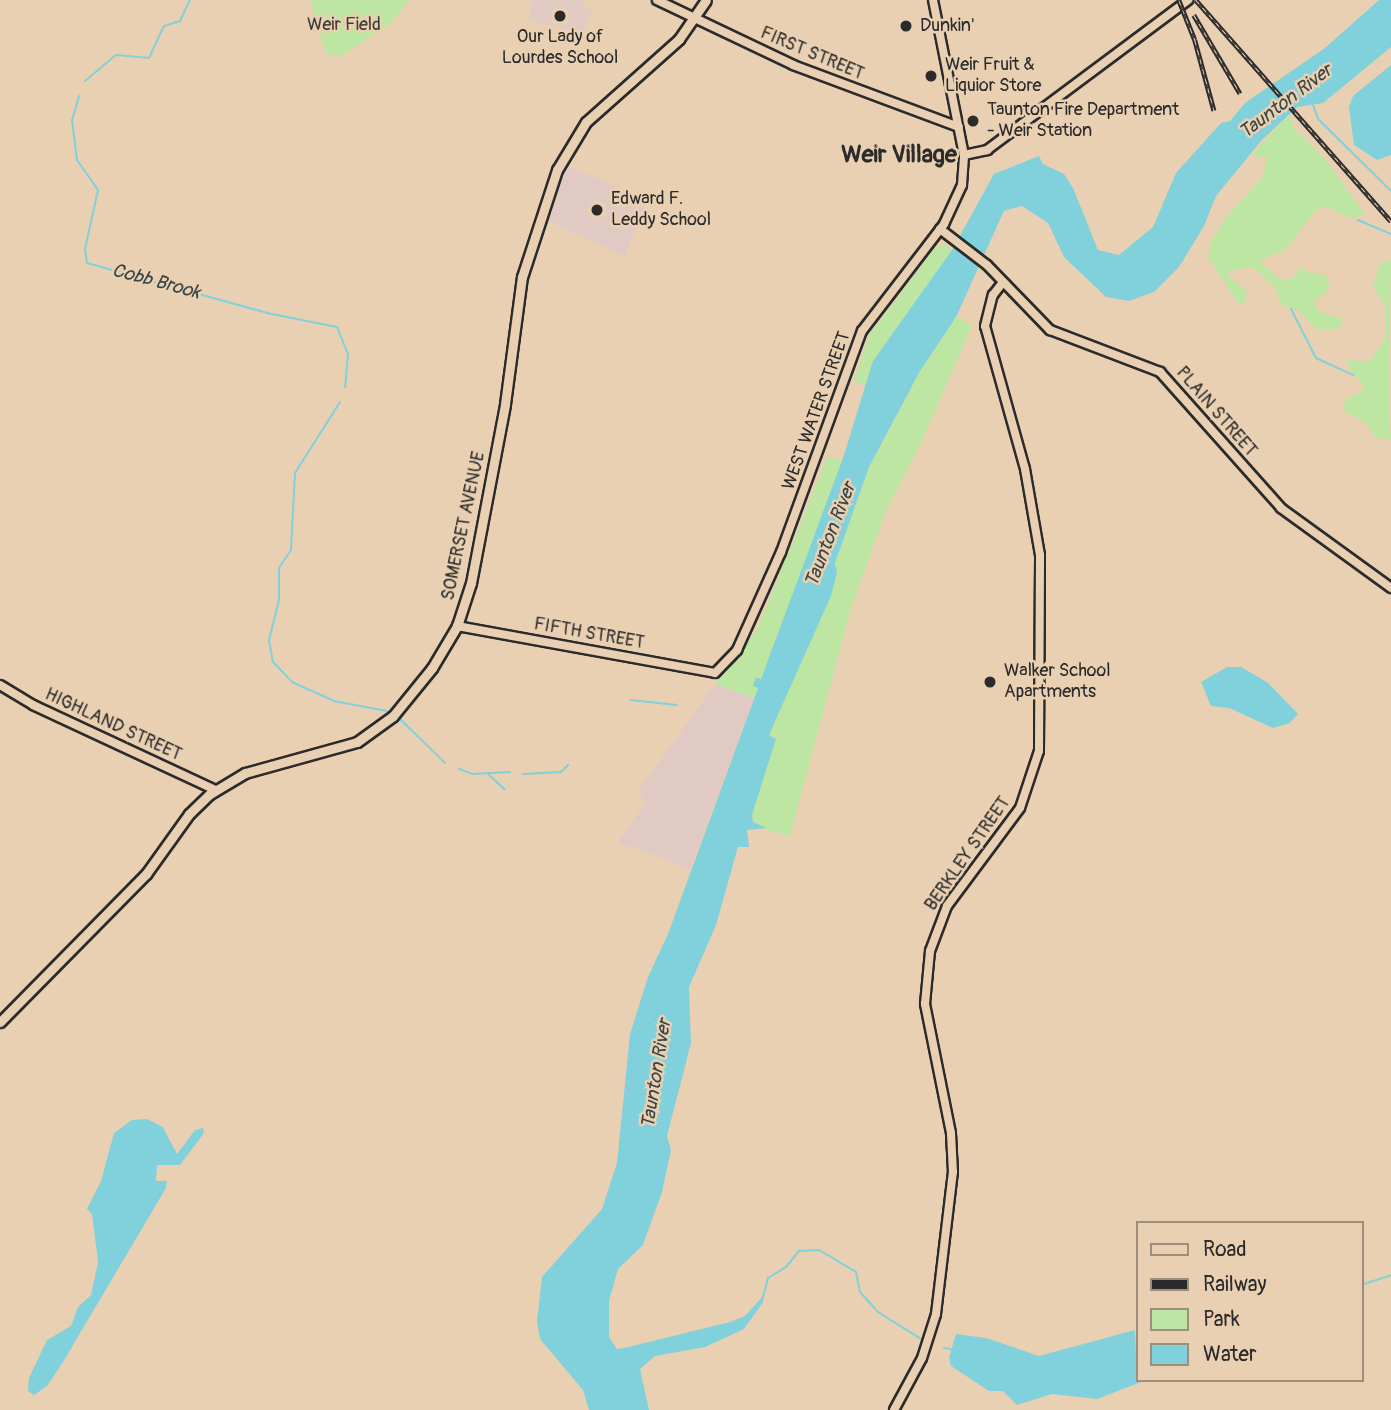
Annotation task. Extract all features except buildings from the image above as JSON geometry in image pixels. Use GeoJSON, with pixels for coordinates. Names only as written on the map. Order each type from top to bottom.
{"type":"FeatureCollection","features":[{"type":"Feature","properties":{"kind":"main road","name":"FIRST STREET"},"geometry":{"type":"LineString","coordinates":[[657,0],[793,65],[959,127]]}},
{"type":"Feature","properties":{"kind":"main road","name":"SOMERSET AVENUE"},"geometry":{"type":"LineString","coordinates":[[0,1022],[146,874],[189,814],[215,790],[251,771],[348,746],[396,713],[457,626],[471,583],[503,417],[524,270],[557,170],[586,122],[696,18],[706,0]]}},
{"type":"Feature","properties":{"kind":"main road","name":"WEST WATER STREET"},"geometry":{"type":"LineString","coordinates":[[715,673],[742,641],[761,600],[862,331],[940,229],[962,185],[964,155],[933,0]]}},
{"type":"Feature","properties":{"kind":"main road"},"geometry":{"type":"LineString","coordinates":[[964,155],[987,149],[1188,0]]}},
{"type":"Feature","properties":{"kind":"main road","name":"PLAIN STREET"},"geometry":{"type":"LineString","coordinates":[[940,229],[984,262],[1057,334],[1160,372],[1281,508],[1391,588]]}},
{"type":"Feature","properties":{"kind":"main road","name":"BERKLEY STREET"},"geometry":{"type":"LineString","coordinates":[[894,1410],[922,1359],[934,1322],[952,1182],[951,1133],[925,1004],[930,951],[952,898],[1020,808],[1039,751],[1041,563],[1025,469],[986,332],[988,310],[1005,285]]}},
{"type":"Feature","properties":{"kind":"main road","name":"FIFTH STREET"},"geometry":{"type":"LineString","coordinates":[[457,626],[715,673]]}},
{"type":"Feature","properties":{"kind":"main road","name":"HIGHLAND STREET"},"geometry":{"type":"LineString","coordinates":[[0,685],[24,701],[215,790]]}},
{"type":"Feature","properties":{"kind":"shaded area","name":"Our Lady of Lourdes School"},"geometry":{"type":"Polygon","coordinates":[[[532,0],[584,0],[582,5],[593,11],[582,34],[528,20],[532,0]]]}},
{"type":"Feature","properties":{"kind":"shaded area","name":"Edward F. Leddy School"},"geometry":{"type":"Polygon","coordinates":[[[572,168],[648,200],[625,256],[545,220],[565,170],[572,168]]]}},
{"type":"Feature","properties":{"kind":"shaded area"},"geometry":{"type":"Polygon","coordinates":[[[715,684],[754,698],[690,869],[618,842],[645,803],[638,791],[715,684]]]}},
{"type":"Feature","properties":{"kind":"green space","name":"Weir Field"},"geometry":{"type":"Polygon","coordinates":[[[310,0],[409,0],[390,24],[341,56],[326,54],[310,0]]]}},
{"type":"Feature","properties":{"kind":"green space"},"geometry":{"type":"Polygon","coordinates":[[[1290,114],[1293,127],[1326,160],[1365,214],[1352,219],[1326,207],[1316,210],[1286,249],[1259,261],[1281,280],[1291,280],[1301,267],[1310,273],[1325,273],[1330,288],[1313,303],[1321,313],[1341,318],[1341,327],[1335,330],[1316,330],[1301,312],[1282,305],[1274,286],[1252,267],[1229,271],[1228,276],[1247,292],[1244,304],[1237,302],[1208,257],[1211,241],[1229,214],[1263,177],[1267,158],[1251,155],[1290,114]]]}},
{"type":"Feature","properties":{"kind":"green space"},"geometry":{"type":"Polygon","coordinates":[[[944,244],[952,250],[873,361],[866,385],[854,381],[869,335],[934,249],[944,244]]]}},
{"type":"Feature","properties":{"kind":"green space"},"geometry":{"type":"Polygon","coordinates":[[[1391,260],[1391,440],[1375,437],[1368,425],[1342,409],[1346,398],[1360,393],[1364,384],[1353,375],[1346,360],[1369,362],[1385,339],[1386,308],[1373,285],[1380,263],[1391,260]]]}},
{"type":"Feature","properties":{"kind":"green space"},"geometry":{"type":"Polygon","coordinates":[[[956,317],[972,326],[919,447],[886,511],[851,608],[790,836],[756,827],[764,827],[753,822],[752,813],[776,739],[769,735],[831,596],[837,573],[835,563],[869,468],[920,371],[956,317]]]}},
{"type":"Feature","properties":{"kind":"green space"},"geometry":{"type":"Polygon","coordinates":[[[828,456],[842,461],[761,680],[756,678],[753,685],[758,688],[754,698],[715,684],[757,630],[828,456]]]}},
{"type":"Feature","properties":{"kind":"water","name":"Taunton River"},"geometry":{"type":"Polygon","coordinates":[[[1379,0],[1391,0],[1391,47],[1323,103],[1297,107],[1261,141],[1216,196],[1204,226],[1179,267],[1154,292],[1129,301],[1106,297],[1064,257],[1048,223],[1022,206],[1004,211],[956,317],[920,371],[869,467],[835,563],[837,573],[831,596],[769,735],[776,739],[752,815],[753,822],[766,828],[747,830],[749,847],[738,847],[716,925],[689,987],[691,1043],[667,1136],[671,1150],[662,1192],[643,1245],[618,1269],[609,1301],[609,1337],[617,1349],[624,1348],[730,1322],[745,1316],[764,1295],[763,1302],[744,1329],[705,1347],[655,1356],[640,1369],[649,1410],[589,1410],[583,1390],[540,1339],[537,1321],[542,1277],[602,1209],[617,1163],[630,1034],[648,977],[668,934],[758,688],[753,686],[756,678],[761,679],[843,458],[873,361],[952,250],[994,174],[1039,156],[1043,164],[1064,174],[1073,188],[1098,250],[1119,255],[1153,227],[1176,173],[1221,123],[1230,121],[1245,103],[1325,48],[1379,0]]]}},
{"type":"Feature","properties":{"kind":"water"},"geometry":{"type":"Polygon","coordinates":[[[1391,65],[1391,155],[1377,160],[1354,145],[1349,107],[1353,96],[1391,65]]]}},
{"type":"Feature","properties":{"kind":"water"},"geometry":{"type":"Polygon","coordinates":[[[1227,667],[1241,667],[1267,682],[1298,714],[1290,723],[1273,728],[1229,708],[1211,706],[1201,682],[1227,667]]]}},
{"type":"Feature","properties":{"kind":"water"},"geometry":{"type":"Polygon","coordinates":[[[147,1119],[163,1127],[177,1154],[195,1130],[203,1128],[204,1133],[180,1165],[157,1165],[156,1181],[167,1181],[166,1188],[63,1362],[47,1386],[34,1395],[28,1391],[29,1378],[47,1340],[71,1326],[78,1307],[91,1295],[98,1262],[92,1214],[87,1209],[101,1181],[114,1133],[132,1120],[147,1119]]]}},
{"type":"Feature","properties":{"kind":"water"},"geometry":{"type":"Polygon","coordinates":[[[1135,1330],[1136,1382],[1141,1382],[1097,1399],[1052,1394],[1017,1405],[1003,1391],[989,1391],[951,1366],[949,1357],[956,1334],[986,1338],[1039,1356],[1135,1330]]]}},
{"type":"Feature","properties":{"kind":"waterway","name":"Cobb Brook"},"geometry":{"type":"LineString","coordinates":[[85,81],[116,55],[149,58],[164,26],[180,21],[190,0]]}},
{"type":"Feature","properties":{"kind":"waterway","name":"Cobb Brook"},"geometry":{"type":"LineString","coordinates":[[79,96],[72,120],[77,160],[98,190],[85,249],[87,263],[267,313],[337,327],[348,354],[345,387]]}},
{"type":"Feature","properties":{"kind":"waterway","name":"Taunton River"},"geometry":{"type":"LineString","coordinates":[[1313,105],[1318,119],[1391,191]]}},
{"type":"Feature","properties":{"kind":"waterway"},"geometry":{"type":"LineString","coordinates":[[1358,220],[1391,234]]}},
{"type":"Feature","properties":{"kind":"waterway"},"geometry":{"type":"LineString","coordinates":[[1291,309],[1316,358],[1353,375]]}},
{"type":"Feature","properties":{"kind":"waterway","name":"Cobb Brook"},"geometry":{"type":"LineString","coordinates":[[340,402],[295,473],[291,550],[279,568],[279,600],[269,640],[273,662],[292,682],[334,701],[392,712]]}},
{"type":"Feature","properties":{"kind":"waterway","name":"Cobb Brook"},"geometry":{"type":"LineString","coordinates":[[631,700],[677,705]]}},
{"type":"Feature","properties":{"kind":"waterway","name":"Cobb Brook"},"geometry":{"type":"LineString","coordinates":[[397,716],[445,763]]}},
{"type":"Feature","properties":{"kind":"waterway","name":"Cobb Brook"},"geometry":{"type":"LineString","coordinates":[[523,774],[561,772],[568,765]]}},
{"type":"Feature","properties":{"kind":"waterway","name":"Cobb Brook"},"geometry":{"type":"LineString","coordinates":[[459,769],[473,774],[510,772]]}},
{"type":"Feature","properties":{"kind":"waterway"},"geometry":{"type":"LineString","coordinates":[[489,775],[504,789]]}},
{"type":"Feature","properties":{"kind":"waterway"},"geometry":{"type":"LineString","coordinates":[[763,1297],[768,1278],[786,1267],[799,1251],[819,1250],[856,1272],[860,1292],[878,1312],[921,1339]]}},
{"type":"Feature","properties":{"kind":"waterway"},"geometry":{"type":"LineString","coordinates":[[1363,1284],[1391,1275]]}},
{"type":"Feature","properties":{"kind":"waterway"},"geometry":{"type":"LineString","coordinates":[[944,1348],[951,1349]]}},
{"type":"Feature","properties":{"kind":"railway"},"geometry":{"type":"LineString","coordinates":[[1179,0],[1195,40],[1214,110]]}},
{"type":"Feature","properties":{"kind":"railway"},"geometry":{"type":"LineString","coordinates":[[1196,0],[1391,221]]}},
{"type":"Feature","properties":{"kind":"railway"},"geometry":{"type":"LineString","coordinates":[[1194,15],[1240,93]]}},
{"type":"Feature","properties":{"kind":"place","name":"Our Lady of Lourdes School"},"geometry":{"type":"Point","coordinates":[560,16]}},
{"type":"Feature","properties":{"kind":"place","name":"Dunkin'"},"geometry":{"type":"Point","coordinates":[906,26]}},
{"type":"Feature","properties":{"kind":"place","name":"Weir Fruit & Liquior Store"},"geometry":{"type":"Point","coordinates":[931,76]}},
{"type":"Feature","properties":{"kind":"place","name":"Taunton Fire Department - Weir Station"},"geometry":{"type":"Point","coordinates":[973,121]}},
{"type":"Feature","properties":{"kind":"place","name":"Edward F. Leddy School"},"geometry":{"type":"Point","coordinates":[597,210]}},
{"type":"Feature","properties":{"kind":"place","name":"Walker School Apartments"},"geometry":{"type":"Point","coordinates":[990,682]}},
{"type":"Feature","properties":{"kind":"district","name":"Weir Village"},"geometry":{"type":"Point","coordinates":[899,155]}}]}
